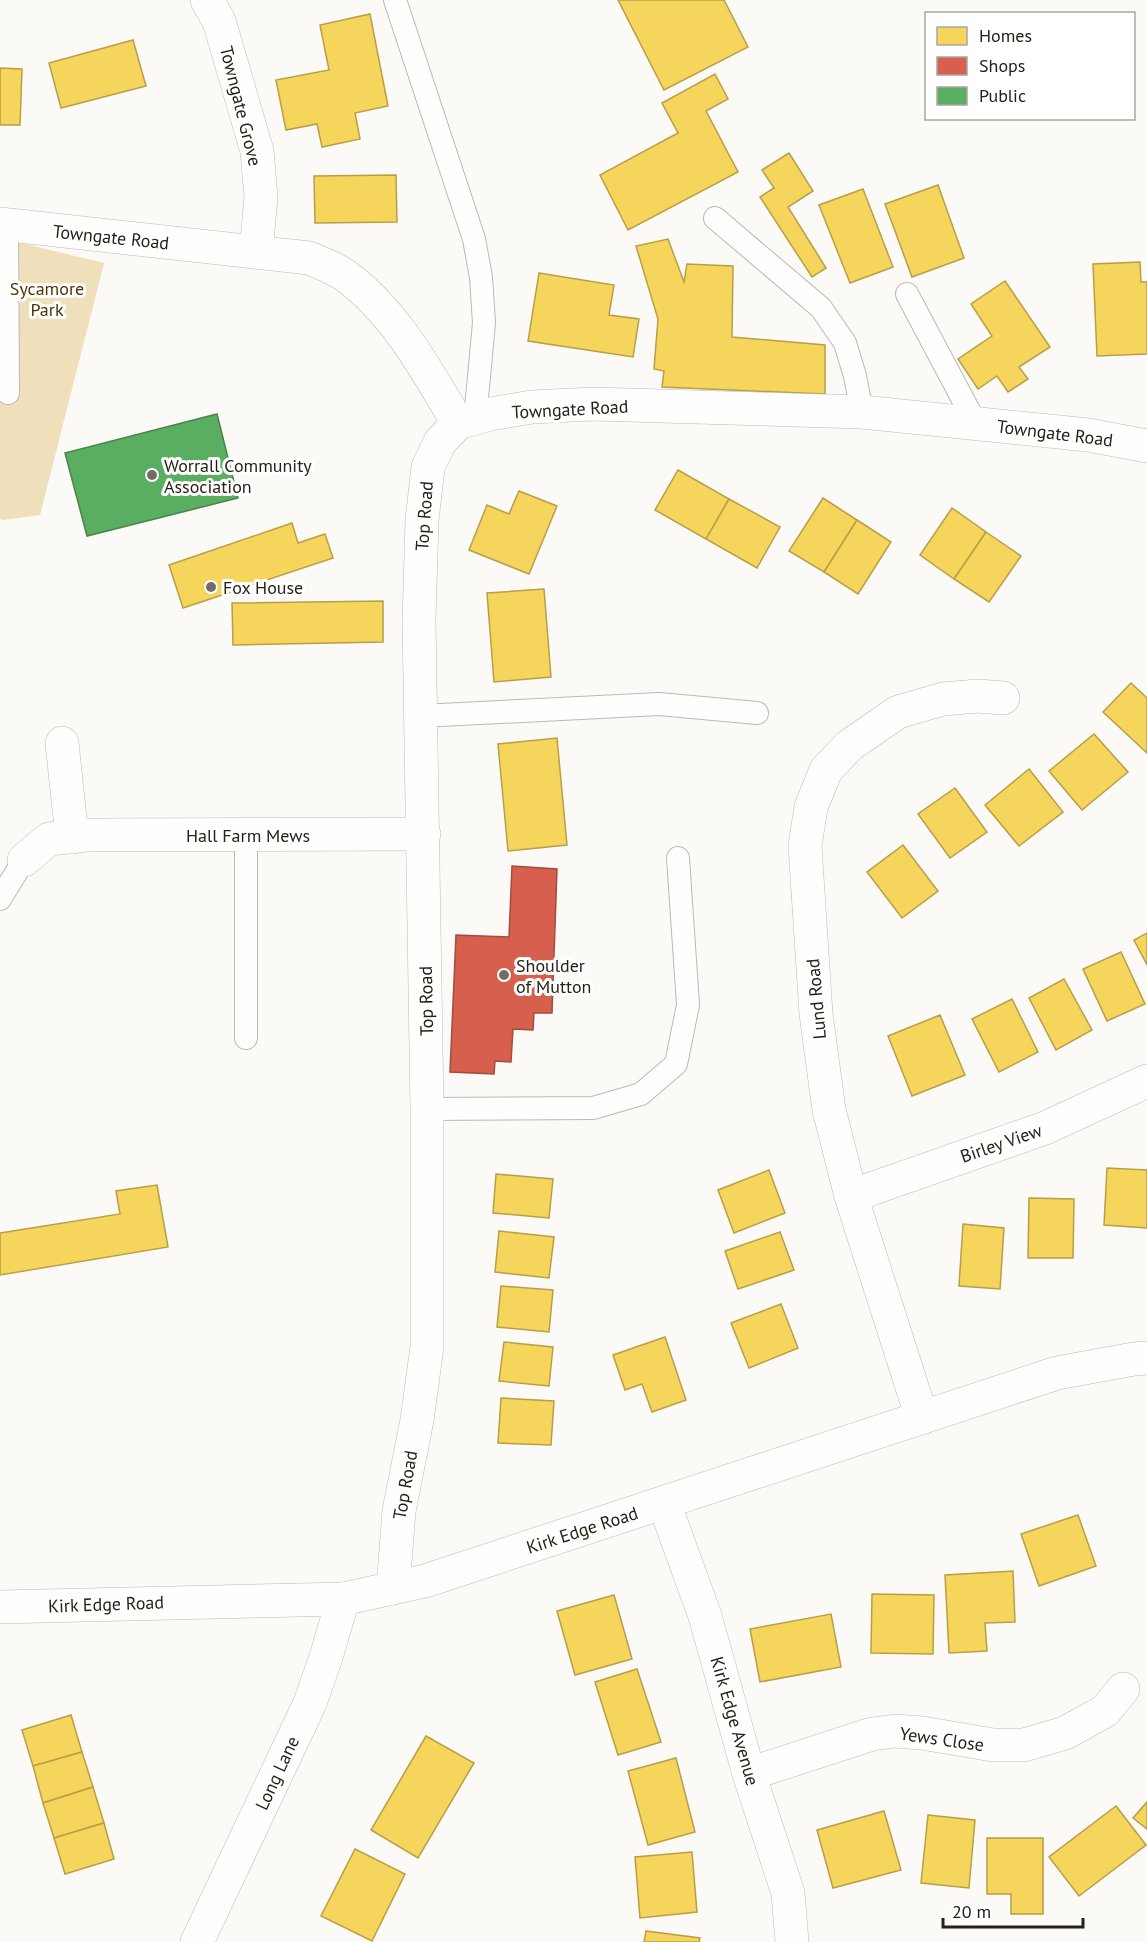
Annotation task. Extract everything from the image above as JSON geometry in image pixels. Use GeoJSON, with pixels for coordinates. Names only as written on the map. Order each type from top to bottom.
{"type":"FeatureCollection","features":[{"type":"Feature","properties":{"kind":"street","name":"Towngate Grove"},"geometry":{"type":"LineString","coordinates":[[207,0],[219,21],[257,151],[261,197],[256,252]]}},
{"type":"Feature","properties":{"kind":"street","name":"Towngate Road"},"geometry":{"type":"LineString","coordinates":[[3,225],[309,258],[345,275],[381,307],[467,421],[532,407],[593,404],[862,412],[1088,435],[1147,446]]}},
{"type":"Feature","properties":{"kind":"street","name":"Top Road"},"geometry":{"type":"LineString","coordinates":[[393,1588],[399,1511],[417,1420],[427,1347],[424,834],[419,620],[422,520],[428,467],[440,442],[467,421]]}},
{"type":"Feature","properties":{"kind":"street","name":"Lund Road"},"geometry":{"type":"LineString","coordinates":[[922,1418],[851,1196],[830,1110],[816,1014],[805,846],[811,807],[826,770],[850,745],[898,712],[943,699],[978,696],[1003,698]]}},
{"type":"Feature","properties":{"kind":"street"},"geometry":{"type":"LineString","coordinates":[[62,743],[72,837]]}},
{"type":"Feature","properties":{"kind":"street","name":"Hall Farm Mews"},"geometry":{"type":"LineString","coordinates":[[24,860],[49,839],[86,835],[424,834]]}},
{"type":"Feature","properties":{"kind":"street","name":"Birley View"},"geometry":{"type":"LineString","coordinates":[[851,1196],[1045,1128],[1147,1081]]}},
{"type":"Feature","properties":{"kind":"street","name":"Kirk Edge Road"},"geometry":{"type":"LineString","coordinates":[[0,1607],[343,1599],[424,1581],[1057,1373],[1147,1358]]}},
{"type":"Feature","properties":{"kind":"street","name":"Kirk Edge Avenue"},"geometry":{"type":"LineString","coordinates":[[664,1503],[705,1616],[749,1774],[788,1893],[792,1942]]}},
{"type":"Feature","properties":{"kind":"street","name":"Long Lane"},"geometry":{"type":"LineString","coordinates":[[197,1942],[310,1703],[343,1599]]}},
{"type":"Feature","properties":{"kind":"street","name":"Yews Close"},"geometry":{"type":"LineString","coordinates":[[749,1774],[872,1734],[895,1731],[922,1733],[993,1745],[1024,1745],[1065,1733],[1104,1711],[1123,1689]]}},
{"type":"Feature","properties":{"kind":"lane"},"geometry":{"type":"LineString","coordinates":[[395,0],[474,239],[481,277],[484,323],[467,421]]}},
{"type":"Feature","properties":{"kind":"lane"},"geometry":{"type":"LineString","coordinates":[[715,218],[820,309],[845,343],[855,376],[862,412]]}},
{"type":"Feature","properties":{"kind":"lane"},"geometry":{"type":"LineString","coordinates":[[3,225],[8,393]]}},
{"type":"Feature","properties":{"kind":"lane"},"geometry":{"type":"LineString","coordinates":[[907,294],[976,424]]}},
{"type":"Feature","properties":{"kind":"lane"},"geometry":{"type":"LineString","coordinates":[[421,716],[659,704],[757,713]]}},
{"type":"Feature","properties":{"kind":"lane"},"geometry":{"type":"LineString","coordinates":[[246,835],[246,1038]]}},
{"type":"Feature","properties":{"kind":"lane"},"geometry":{"type":"LineString","coordinates":[[427,1109],[593,1108],[641,1094],[676,1064],[688,1005],[678,858]]}},
{"type":"Feature","properties":{"kind":"lane"},"geometry":{"type":"LineString","coordinates":[[0,898],[24,860]]}},
{"type":"Feature","properties":{"kind":"green space","name":"Sycamore Park"},"geometry":{"type":"Polygon","coordinates":[[[0,238],[104,263],[40,515],[3,520],[0,519],[0,238]]]}},
{"type":"Feature","properties":{"kind":"building: Homes"},"geometry":{"type":"Polygon","coordinates":[[[618,0],[724,0],[748,47],[664,90],[618,0]]]}},
{"type":"Feature","properties":{"kind":"building: Homes"},"geometry":{"type":"Polygon","coordinates":[[[370,14],[388,106],[355,113],[360,139],[322,147],[317,124],[286,130],[276,80],[329,70],[320,25],[370,14]]]}},
{"type":"Feature","properties":{"kind":"building: Homes"},"geometry":{"type":"Polygon","coordinates":[[[133,40],[146,86],[61,108],[49,63],[133,40]]]}},
{"type":"Feature","properties":{"kind":"building: Homes"},"geometry":{"type":"Polygon","coordinates":[[[0,68],[22,69],[20,125],[0,125],[0,68]]]}},
{"type":"Feature","properties":{"kind":"building: Homes"},"geometry":{"type":"Polygon","coordinates":[[[715,74],[728,99],[706,111],[738,172],[628,230],[600,175],[678,133],[662,103],[715,74]]]}},
{"type":"Feature","properties":{"kind":"building: Homes"},"geometry":{"type":"Polygon","coordinates":[[[789,153],[813,191],[788,207],[826,268],[812,277],[760,197],[774,188],[762,170],[789,153]]]}},
{"type":"Feature","properties":{"kind":"building: Homes"},"geometry":{"type":"Polygon","coordinates":[[[396,175],[397,222],[315,223],[314,176],[396,175]]]}},
{"type":"Feature","properties":{"kind":"building: Homes"},"geometry":{"type":"Polygon","coordinates":[[[938,185],[964,258],[912,277],[885,204],[938,185]]]}},
{"type":"Feature","properties":{"kind":"building: Homes"},"geometry":{"type":"Polygon","coordinates":[[[863,189],[893,267],[850,283],[819,205],[863,189]]]}},
{"type":"Feature","properties":{"kind":"building: Homes"},"geometry":{"type":"Polygon","coordinates":[[[668,239],[684,282],[687,264],[733,266],[732,337],[825,345],[825,394],[662,387],[664,371],[654,369],[658,319],[636,246],[668,239]]]}},
{"type":"Feature","properties":{"kind":"building: Homes"},"geometry":{"type":"Polygon","coordinates":[[[1140,262],[1141,282],[1147,282],[1147,354],[1097,356],[1093,264],[1140,262]]]}},
{"type":"Feature","properties":{"kind":"building: Homes"},"geometry":{"type":"Polygon","coordinates":[[[539,273],[614,285],[609,315],[639,319],[633,357],[528,341],[539,273]]]}},
{"type":"Feature","properties":{"kind":"building: Homes"},"geometry":{"type":"Polygon","coordinates":[[[1005,281],[1050,347],[1019,367],[1028,379],[1008,392],[997,376],[978,389],[958,359],[992,336],[971,304],[1005,281]]]}},
{"type":"Feature","properties":{"kind":"building: Homes"},"geometry":{"type":"Polygon","coordinates":[[[678,470],[729,499],[706,539],[655,510],[678,470]]]}},
{"type":"Feature","properties":{"kind":"building: Homes"},"geometry":{"type":"Polygon","coordinates":[[[519,491],[557,506],[529,574],[469,550],[487,505],[509,514],[519,491]]]}},
{"type":"Feature","properties":{"kind":"building: Homes"},"geometry":{"type":"Polygon","coordinates":[[[823,498],[857,520],[824,572],[789,551],[823,498]]]}},
{"type":"Feature","properties":{"kind":"building: Homes"},"geometry":{"type":"Polygon","coordinates":[[[729,499],[780,527],[757,568],[706,539],[729,499]]]}},
{"type":"Feature","properties":{"kind":"building: Homes"},"geometry":{"type":"Polygon","coordinates":[[[952,508],[986,532],[954,579],[920,555],[952,508]]]}},
{"type":"Feature","properties":{"kind":"building: Homes"},"geometry":{"type":"Polygon","coordinates":[[[857,520],[891,542],[858,594],[824,572],[857,520]]]}},
{"type":"Feature","properties":{"kind":"building: Homes","name":"Fox House"},"geometry":{"type":"Polygon","coordinates":[[[292,523],[298,543],[325,534],[333,558],[183,608],[169,565],[292,523]]]}},
{"type":"Feature","properties":{"kind":"building: Homes"},"geometry":{"type":"Polygon","coordinates":[[[986,532],[1021,556],[989,602],[954,579],[986,532]]]}},
{"type":"Feature","properties":{"kind":"building: Homes"},"geometry":{"type":"Polygon","coordinates":[[[544,589],[551,677],[494,682],[487,593],[544,589]]]}},
{"type":"Feature","properties":{"kind":"building: Homes"},"geometry":{"type":"Polygon","coordinates":[[[383,601],[383,642],[233,645],[232,603],[383,601]]]}},
{"type":"Feature","properties":{"kind":"building: Homes"},"geometry":{"type":"Polygon","coordinates":[[[1131,683],[1147,698],[1147,753],[1103,712],[1131,683]]]}},
{"type":"Feature","properties":{"kind":"building: Homes"},"geometry":{"type":"Polygon","coordinates":[[[1094,734],[1128,772],[1082,810],[1049,771],[1094,734]]]}},
{"type":"Feature","properties":{"kind":"building: Homes"},"geometry":{"type":"Polygon","coordinates":[[[557,738],[567,845],[508,851],[498,744],[557,738]]]}},
{"type":"Feature","properties":{"kind":"building: Homes"},"geometry":{"type":"Polygon","coordinates":[[[1029,769],[1063,812],[1019,846],[985,805],[1029,769]]]}},
{"type":"Feature","properties":{"kind":"building: Homes"},"geometry":{"type":"Polygon","coordinates":[[[955,788],[987,832],[950,858],[918,814],[955,788]]]}},
{"type":"Feature","properties":{"kind":"building: Homes"},"geometry":{"type":"Polygon","coordinates":[[[903,845],[938,891],[902,918],[867,872],[903,845]]]}},
{"type":"Feature","properties":{"kind":"building: Homes"},"geometry":{"type":"Polygon","coordinates":[[[1147,933],[1147,965],[1134,940],[1147,933]]]}},
{"type":"Feature","properties":{"kind":"building: Homes"},"geometry":{"type":"Polygon","coordinates":[[[1121,952],[1145,1004],[1107,1021],[1083,969],[1121,952]]]}},
{"type":"Feature","properties":{"kind":"building: Homes"},"geometry":{"type":"Polygon","coordinates":[[[1064,979],[1092,1030],[1056,1050],[1029,998],[1064,979]]]}},
{"type":"Feature","properties":{"kind":"building: Homes"},"geometry":{"type":"Polygon","coordinates":[[[1012,999],[1038,1052],[999,1072],[972,1019],[1012,999]]]}},
{"type":"Feature","properties":{"kind":"building: Homes"},"geometry":{"type":"Polygon","coordinates":[[[940,1015],[965,1075],[912,1096],[888,1036],[940,1015]]]}},
{"type":"Feature","properties":{"kind":"building: Homes"},"geometry":{"type":"Polygon","coordinates":[[[1107,1168],[1147,1170],[1147,1228],[1104,1225],[1107,1168]]]}},
{"type":"Feature","properties":{"kind":"building: Homes"},"geometry":{"type":"Polygon","coordinates":[[[769,1170],[785,1213],[734,1233],[718,1190],[769,1170]]]}},
{"type":"Feature","properties":{"kind":"building: Homes"},"geometry":{"type":"Polygon","coordinates":[[[496,1174],[553,1179],[549,1218],[493,1213],[496,1174]]]}},
{"type":"Feature","properties":{"kind":"building: Homes"},"geometry":{"type":"Polygon","coordinates":[[[157,1185],[168,1247],[0,1275],[0,1233],[120,1214],[116,1191],[157,1185]]]}},
{"type":"Feature","properties":{"kind":"building: Homes"},"geometry":{"type":"Polygon","coordinates":[[[1029,1198],[1074,1199],[1073,1258],[1028,1258],[1029,1198]]]}},
{"type":"Feature","properties":{"kind":"building: Homes"},"geometry":{"type":"Polygon","coordinates":[[[963,1224],[1004,1228],[1000,1289],[959,1286],[963,1224]]]}},
{"type":"Feature","properties":{"kind":"building: Homes"},"geometry":{"type":"Polygon","coordinates":[[[499,1231],[554,1237],[549,1278],[495,1272],[499,1231]]]}},
{"type":"Feature","properties":{"kind":"building: Homes"},"geometry":{"type":"Polygon","coordinates":[[[780,1232],[794,1270],[738,1289],[725,1251],[780,1232]]]}},
{"type":"Feature","properties":{"kind":"building: Homes"},"geometry":{"type":"Polygon","coordinates":[[[501,1286],[553,1290],[549,1332],[497,1327],[501,1286]]]}},
{"type":"Feature","properties":{"kind":"building: Homes"},"geometry":{"type":"Polygon","coordinates":[[[781,1304],[798,1348],[749,1368],[731,1323],[781,1304]]]}},
{"type":"Feature","properties":{"kind":"building: Homes"},"geometry":{"type":"Polygon","coordinates":[[[665,1337],[686,1400],[652,1412],[642,1384],[625,1390],[613,1355],[665,1337]]]}},
{"type":"Feature","properties":{"kind":"building: Homes"},"geometry":{"type":"Polygon","coordinates":[[[504,1342],[553,1347],[549,1386],[499,1381],[504,1342]]]}},
{"type":"Feature","properties":{"kind":"building: Homes"},"geometry":{"type":"Polygon","coordinates":[[[501,1398],[554,1401],[551,1445],[498,1443],[501,1398]]]}},
{"type":"Feature","properties":{"kind":"building: Homes"},"geometry":{"type":"Polygon","coordinates":[[[1078,1515],[1096,1566],[1039,1586],[1021,1534],[1078,1515]]]}},
{"type":"Feature","properties":{"kind":"building: Homes"},"geometry":{"type":"Polygon","coordinates":[[[1013,1571],[1015,1622],[985,1623],[987,1651],[949,1653],[945,1575],[1013,1571]]]}},
{"type":"Feature","properties":{"kind":"building: Homes"},"geometry":{"type":"Polygon","coordinates":[[[872,1594],[934,1595],[933,1654],[871,1653],[872,1594]]]}},
{"type":"Feature","properties":{"kind":"building: Homes"},"geometry":{"type":"Polygon","coordinates":[[[614,1595],[632,1659],[575,1675],[557,1611],[614,1595]]]}},
{"type":"Feature","properties":{"kind":"building: Homes"},"geometry":{"type":"Polygon","coordinates":[[[831,1614],[841,1667],[760,1682],[750,1629],[831,1614]]]}},
{"type":"Feature","properties":{"kind":"building: Homes"},"geometry":{"type":"Polygon","coordinates":[[[637,1669],[661,1742],[618,1755],[595,1682],[637,1669]]]}},
{"type":"Feature","properties":{"kind":"building: Homes"},"geometry":{"type":"Polygon","coordinates":[[[71,1715],[82,1752],[33,1766],[22,1730],[71,1715]]]}},
{"type":"Feature","properties":{"kind":"building: Homes"},"geometry":{"type":"Polygon","coordinates":[[[426,1736],[474,1763],[418,1858],[371,1830],[426,1736]]]}},
{"type":"Feature","properties":{"kind":"building: Homes"},"geometry":{"type":"Polygon","coordinates":[[[82,1752],[93,1787],[43,1803],[33,1766],[82,1752]]]}},
{"type":"Feature","properties":{"kind":"building: Homes"},"geometry":{"type":"Polygon","coordinates":[[[676,1758],[695,1832],[648,1845],[628,1771],[676,1758]]]}},
{"type":"Feature","properties":{"kind":"building: Homes"},"geometry":{"type":"Polygon","coordinates":[[[93,1787],[104,1823],[54,1838],[43,1803],[93,1787]]]}},
{"type":"Feature","properties":{"kind":"building: Homes"},"geometry":{"type":"Polygon","coordinates":[[[1147,1802],[1147,1829],[1133,1818],[1147,1802]]]}},
{"type":"Feature","properties":{"kind":"building: Homes"},"geometry":{"type":"Polygon","coordinates":[[[1116,1806],[1146,1845],[1079,1896],[1049,1857],[1116,1806]]]}},
{"type":"Feature","properties":{"kind":"building: Homes"},"geometry":{"type":"Polygon","coordinates":[[[884,1811],[901,1870],[833,1888],[817,1830],[884,1811]]]}},
{"type":"Feature","properties":{"kind":"building: Homes"},"geometry":{"type":"Polygon","coordinates":[[[928,1815],[975,1820],[969,1888],[921,1883],[928,1815]]]}},
{"type":"Feature","properties":{"kind":"building: Homes"},"geometry":{"type":"Polygon","coordinates":[[[104,1823],[114,1859],[65,1874],[54,1838],[104,1823]]]}},
{"type":"Feature","properties":{"kind":"building: Homes"},"geometry":{"type":"Polygon","coordinates":[[[987,1838],[1043,1838],[1043,1914],[1011,1914],[1011,1894],[987,1894],[987,1838]]]}},
{"type":"Feature","properties":{"kind":"building: Homes"},"geometry":{"type":"Polygon","coordinates":[[[355,1849],[405,1874],[372,1941],[321,1916],[355,1849]]]}},
{"type":"Feature","properties":{"kind":"building: Homes"},"geometry":{"type":"Polygon","coordinates":[[[692,1852],[697,1912],[640,1918],[635,1857],[692,1852]]]}},
{"type":"Feature","properties":{"kind":"building: Homes"},"geometry":{"type":"Polygon","coordinates":[[[646,1931],[700,1938],[699,1942],[644,1942],[646,1931]]]}},
{"type":"Feature","properties":{"kind":"building: Shops","name":"Shoulder of Mutton"},"geometry":{"type":"Polygon","coordinates":[[[512,866],[557,869],[552,1013],[534,1013],[533,1030],[513,1029],[511,1062],[495,1061],[494,1074],[450,1072],[456,935],[509,937],[512,866]]]}},
{"type":"Feature","properties":{"kind":"building: Public","name":"Worrall Community Association"},"geometry":{"type":"Polygon","coordinates":[[[217,414],[238,498],[87,536],[65,453],[217,414]]]}},
{"type":"Feature","properties":{"kind":"place","name":"Worrall Community Association"},"geometry":{"type":"Point","coordinates":[152,475]}},
{"type":"Feature","properties":{"kind":"place","name":"Fox House"},"geometry":{"type":"Point","coordinates":[211,587]}},
{"type":"Feature","properties":{"kind":"place","name":"Shoulder of Mutton"},"geometry":{"type":"Point","coordinates":[504,975]}}]}
